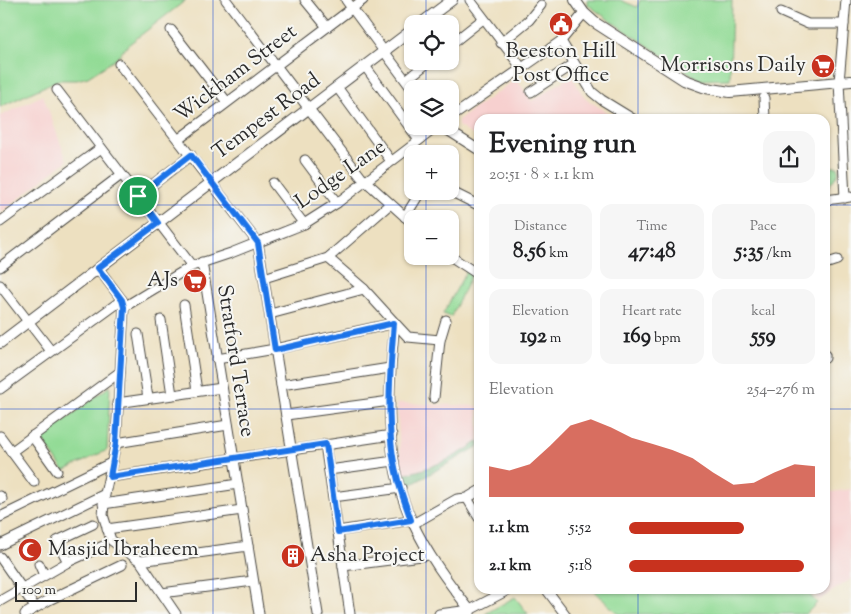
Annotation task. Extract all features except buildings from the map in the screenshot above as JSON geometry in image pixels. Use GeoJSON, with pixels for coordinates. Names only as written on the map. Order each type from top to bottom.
{"type":"FeatureCollection","features":[{"type":"Feature","properties":{"kind":"street"},"geometry":{"type":"LineString","coordinates":[[226,0],[361,177],[367,180],[404,216]]}},
{"type":"Feature","properties":{"kind":"street"},"geometry":{"type":"LineString","coordinates":[[305,0],[327,27]]}},
{"type":"Feature","properties":{"kind":"street"},"geometry":{"type":"LineString","coordinates":[[346,0],[406,80],[419,70]]}},
{"type":"Feature","properties":{"kind":"street","name":"Wickham Street"},"geometry":{"type":"LineString","coordinates":[[179,139],[363,0]]}},
{"type":"Feature","properties":{"kind":"street"},"geometry":{"type":"LineString","coordinates":[[432,15],[452,0]]}},
{"type":"Feature","properties":{"kind":"street"},"geometry":{"type":"LineString","coordinates":[[470,0],[521,67]]}},
{"type":"Feature","properties":{"kind":"street"},"geometry":{"type":"LineString","coordinates":[[575,0],[584,13],[684,80],[706,88],[730,92],[851,81]]}},
{"type":"Feature","properties":{"kind":"street"},"geometry":{"type":"LineString","coordinates":[[830,200],[848,198],[839,82],[846,0]]}},
{"type":"Feature","properties":{"kind":"street"},"geometry":{"type":"LineString","coordinates":[[501,42],[529,20],[541,5]]}},
{"type":"Feature","properties":{"kind":"street"},"geometry":{"type":"LineString","coordinates":[[781,12],[808,24],[844,24]]}},
{"type":"Feature","properties":{"kind":"street"},"geometry":{"type":"LineString","coordinates":[[459,112],[561,41],[584,13]]}},
{"type":"Feature","properties":{"kind":"street"},"geometry":{"type":"LineString","coordinates":[[459,38],[483,19]]}},
{"type":"Feature","properties":{"kind":"street"},"geometry":{"type":"LineString","coordinates":[[171,30],[227,102]]}},
{"type":"Feature","properties":{"kind":"street","name":"Tempest Road"},"geometry":{"type":"LineString","coordinates":[[0,343],[404,36]]}},
{"type":"Feature","properties":{"kind":"street"},"geometry":{"type":"LineString","coordinates":[[561,41],[592,92],[625,114]]}},
{"type":"Feature","properties":{"kind":"street"},"geometry":{"type":"LineString","coordinates":[[119,64],[258,243],[318,614]]}},
{"type":"Feature","properties":{"kind":"street"},"geometry":{"type":"LineString","coordinates":[[531,92],[574,64]]}},
{"type":"Feature","properties":{"kind":"street"},"geometry":{"type":"LineString","coordinates":[[365,66],[419,140]]}},
{"type":"Feature","properties":{"kind":"street"},"geometry":{"type":"LineString","coordinates":[[337,87],[391,161]]}},
{"type":"Feature","properties":{"kind":"street"},"geometry":{"type":"LineString","coordinates":[[57,90],[192,266]]}},
{"type":"Feature","properties":{"kind":"street"},"geometry":{"type":"LineString","coordinates":[[764,98],[765,114]]}},
{"type":"Feature","properties":{"kind":"street","name":"Lodge Lane"},"geometry":{"type":"LineString","coordinates":[[0,389],[51,351],[123,303],[192,266],[258,243],[304,224],[337,203],[426,135]]}},
{"type":"Feature","properties":{"kind":"street"},"geometry":{"type":"LineString","coordinates":[[455,135],[474,147]]}},
{"type":"Feature","properties":{"kind":"street"},"geometry":{"type":"LineString","coordinates":[[0,222],[101,148]]}},
{"type":"Feature","properties":{"kind":"street"},"geometry":{"type":"LineString","coordinates":[[139,197],[191,155]]}},
{"type":"Feature","properties":{"kind":"street"},"geometry":{"type":"LineString","coordinates":[[305,160],[337,203]]}},
{"type":"Feature","properties":{"kind":"street"},"geometry":{"type":"LineString","coordinates":[[0,267],[121,175]]}},
{"type":"Feature","properties":{"kind":"street"},"geometry":{"type":"LineString","coordinates":[[273,183],[304,224]]}},
{"type":"Feature","properties":{"kind":"street"},"geometry":{"type":"LineString","coordinates":[[459,196],[474,203]]}},
{"type":"Feature","properties":{"kind":"street"},"geometry":{"type":"LineString","coordinates":[[264,278],[328,258],[390,204]]}},
{"type":"Feature","properties":{"kind":"street"},"geometry":{"type":"LineString","coordinates":[[328,258],[364,289],[408,337],[440,340]]}},
{"type":"Feature","properties":{"kind":"street"},"geometry":{"type":"LineString","coordinates":[[830,262],[837,260]]}},
{"type":"Feature","properties":{"kind":"street","name":"Stratford Terrace"},"geometry":{"type":"LineString","coordinates":[[202,262],[259,614]]}},
{"type":"Feature","properties":{"kind":"street"},"geometry":{"type":"LineString","coordinates":[[459,262],[474,272]]}},
{"type":"Feature","properties":{"kind":"street"},"geometry":{"type":"LineString","coordinates":[[98,268],[123,303],[116,443],[104,499],[106,529],[111,540],[140,561],[176,614]]}},
{"type":"Feature","properties":{"kind":"street"},"geometry":{"type":"LineString","coordinates":[[0,285],[51,351]]}},
{"type":"Feature","properties":{"kind":"street"},"geometry":{"type":"LineString","coordinates":[[270,314],[364,289]]}},
{"type":"Feature","properties":{"kind":"street"},"geometry":{"type":"LineString","coordinates":[[184,305],[197,391]]}},
{"type":"Feature","properties":{"kind":"street"},"geometry":{"type":"LineString","coordinates":[[161,320],[172,395]]}},
{"type":"Feature","properties":{"kind":"street"},"geometry":{"type":"LineString","coordinates":[[434,398],[440,340],[446,320]]}},
{"type":"Feature","properties":{"kind":"street"},"geometry":{"type":"LineString","coordinates":[[217,359],[275,350],[394,323]]}},
{"type":"Feature","properties":{"kind":"street"},"geometry":{"type":"LineString","coordinates":[[394,323],[390,368],[394,462],[412,522],[429,555],[470,612]]}},
{"type":"Feature","properties":{"kind":"street"},"geometry":{"type":"LineString","coordinates":[[138,334],[148,398]]}},
{"type":"Feature","properties":{"kind":"street"},"geometry":{"type":"LineString","coordinates":[[281,385],[390,368]]}},
{"type":"Feature","properties":{"kind":"street"},"geometry":{"type":"LineString","coordinates":[[12,452],[120,372]]}},
{"type":"Feature","properties":{"kind":"street"},"geometry":{"type":"LineString","coordinates":[[117,403],[222,388]]}},
{"type":"Feature","properties":{"kind":"street"},"geometry":{"type":"LineString","coordinates":[[286,414],[390,400]]}},
{"type":"Feature","properties":{"kind":"street"},"geometry":{"type":"LineString","coordinates":[[116,443],[228,425]]}},
{"type":"Feature","properties":{"kind":"street"},"geometry":{"type":"LineString","coordinates":[[110,477],[392,435]]}},
{"type":"Feature","properties":{"kind":"street"},"geometry":{"type":"LineString","coordinates":[[0,436],[34,482]]}},
{"type":"Feature","properties":{"kind":"street"},"geometry":{"type":"LineString","coordinates":[[32,436],[57,471]]}},
{"type":"Feature","properties":{"kind":"street"},"geometry":{"type":"LineString","coordinates":[[326,444],[350,614]]}},
{"type":"Feature","properties":{"kind":"street"},"geometry":{"type":"LineString","coordinates":[[0,517],[113,462]]}},
{"type":"Feature","properties":{"kind":"street"},"geometry":{"type":"LineString","coordinates":[[329,470],[394,462]]}},
{"type":"Feature","properties":{"kind":"street"},"geometry":{"type":"LineString","coordinates":[[0,545],[104,499],[238,484]]}},
{"type":"Feature","properties":{"kind":"street"},"geometry":{"type":"LineString","coordinates":[[333,497],[401,488]]}},
{"type":"Feature","properties":{"kind":"street"},"geometry":{"type":"LineString","coordinates":[[338,532],[412,522],[457,499],[467,498],[474,494]]}},
{"type":"Feature","properties":{"kind":"street"},"geometry":{"type":"LineString","coordinates":[[467,498],[474,510]]}},
{"type":"Feature","properties":{"kind":"street"},"geometry":{"type":"LineString","coordinates":[[106,529],[242,510]]}},
{"type":"Feature","properties":{"kind":"street"},"geometry":{"type":"LineString","coordinates":[[68,562],[57,541],[93,524]]}},
{"type":"Feature","properties":{"kind":"street"},"geometry":{"type":"LineString","coordinates":[[0,601],[68,562],[103,546]]}},
{"type":"Feature","properties":{"kind":"street"},"geometry":{"type":"LineString","coordinates":[[140,561],[248,546]]}},
{"type":"Feature","properties":{"kind":"street"},"geometry":{"type":"LineString","coordinates":[[343,566],[429,555]]}},
{"type":"Feature","properties":{"kind":"street"},"geometry":{"type":"LineString","coordinates":[[0,557],[4,569],[22,588],[35,607]]}},
{"type":"Feature","properties":{"kind":"street"},"geometry":{"type":"LineString","coordinates":[[39,564],[44,575]]}},
{"type":"Feature","properties":{"kind":"street"},"geometry":{"type":"LineString","coordinates":[[25,614],[35,607],[122,564]]}},
{"type":"Feature","properties":{"kind":"street"},"geometry":{"type":"LineString","coordinates":[[162,593],[253,581]]}},
{"type":"Feature","properties":{"kind":"street"},"geometry":{"type":"LineString","coordinates":[[439,614],[470,612],[501,594]]}},
{"type":"Feature","properties":{"kind":"street"},"geometry":{"type":"LineString","coordinates":[[550,594],[565,614]]}},
{"type":"Feature","properties":{"kind":"shaded area"},"geometry":{"type":"Polygon","coordinates":[[[571,76],[585,98],[609,114],[474,114],[474,136],[459,127],[459,119],[516,79],[532,101],[571,76]]]}},
{"type":"Feature","properties":{"kind":"shaded area"},"geometry":{"type":"Polygon","coordinates":[[[43,95],[67,161],[0,213],[0,116],[43,95]]]}},
{"type":"Feature","properties":{"kind":"shaded area"},"geometry":{"type":"Polygon","coordinates":[[[397,403],[474,406],[474,444],[463,452],[427,469],[401,475],[397,403]]]}},
{"type":"Feature","properties":{"kind":"shaded area"},"geometry":{"type":"Polygon","coordinates":[[[830,489],[832,492],[851,489],[851,579],[830,593],[830,489]]]}},
{"type":"Feature","properties":{"kind":"shaded area"},"geometry":{"type":"Polygon","coordinates":[[[814,594],[828,594],[819,600],[814,594]]]}},
{"type":"Feature","properties":{"kind":"green space"},"geometry":{"type":"Polygon","coordinates":[[[0,0],[186,0],[128,45],[116,59],[88,77],[77,80],[58,80],[0,107],[0,0]]]}},
{"type":"Feature","properties":{"kind":"green space"},"geometry":{"type":"Polygon","coordinates":[[[587,0],[620,0],[637,7],[640,0],[732,0],[730,79],[700,80],[609,20],[587,4],[587,0]]]}},
{"type":"Feature","properties":{"kind":"green space"},"geometry":{"type":"Polygon","coordinates":[[[830,167],[838,167],[838,174],[830,184],[830,167]]]}},
{"type":"Feature","properties":{"kind":"green space"},"geometry":{"type":"Polygon","coordinates":[[[466,272],[471,275],[451,317],[443,314],[466,272]]]}},
{"type":"Feature","properties":{"kind":"green space"},"geometry":{"type":"Polygon","coordinates":[[[110,386],[107,450],[64,471],[41,438],[110,386]]]}},
{"type":"Feature","properties":{"kind":"green space"},"geometry":{"type":"Polygon","coordinates":[[[474,444],[474,449],[407,487],[401,475],[422,470],[461,453],[474,444]]]}},
{"type":"Feature","properties":{"kind":"green space"},"geometry":{"type":"Polygon","coordinates":[[[597,594],[809,594],[817,603],[806,614],[618,614],[597,594]]]}},
{"type":"Feature","properties":{"kind":"green space"},"geometry":{"type":"Polygon","coordinates":[[[515,597],[528,614],[485,614],[515,597]]]}},
{"type":"Feature","properties":{"kind":"place","name":"Beeston Hill Post Office"},"geometry":{"type":"Point","coordinates":[561,24]}},
{"type":"Feature","properties":{"kind":"place","name":"Morrisons Daily"},"geometry":{"type":"Point","coordinates":[823,66]}},
{"type":"Feature","properties":{"kind":"place","name":"AJs"},"geometry":{"type":"Point","coordinates":[195,281]}},
{"type":"Feature","properties":{"kind":"place","name":"Masjid Ibraheem"},"geometry":{"type":"Point","coordinates":[30,550]}},
{"type":"Feature","properties":{"kind":"place","name":"Asha Project"},"geometry":{"type":"Point","coordinates":[293,556]}},
{"type":"Feature","properties":{"kind":"route"},"geometry":{"type":"LineString","coordinates":[[191,155],[258,243],[275,350],[394,323],[389,391],[393,452],[397,476],[411,520],[338,532],[326,444],[110,477],[116,443],[124,307],[122,300],[98,268],[158,223],[138,196],[191,155]]}}]}
